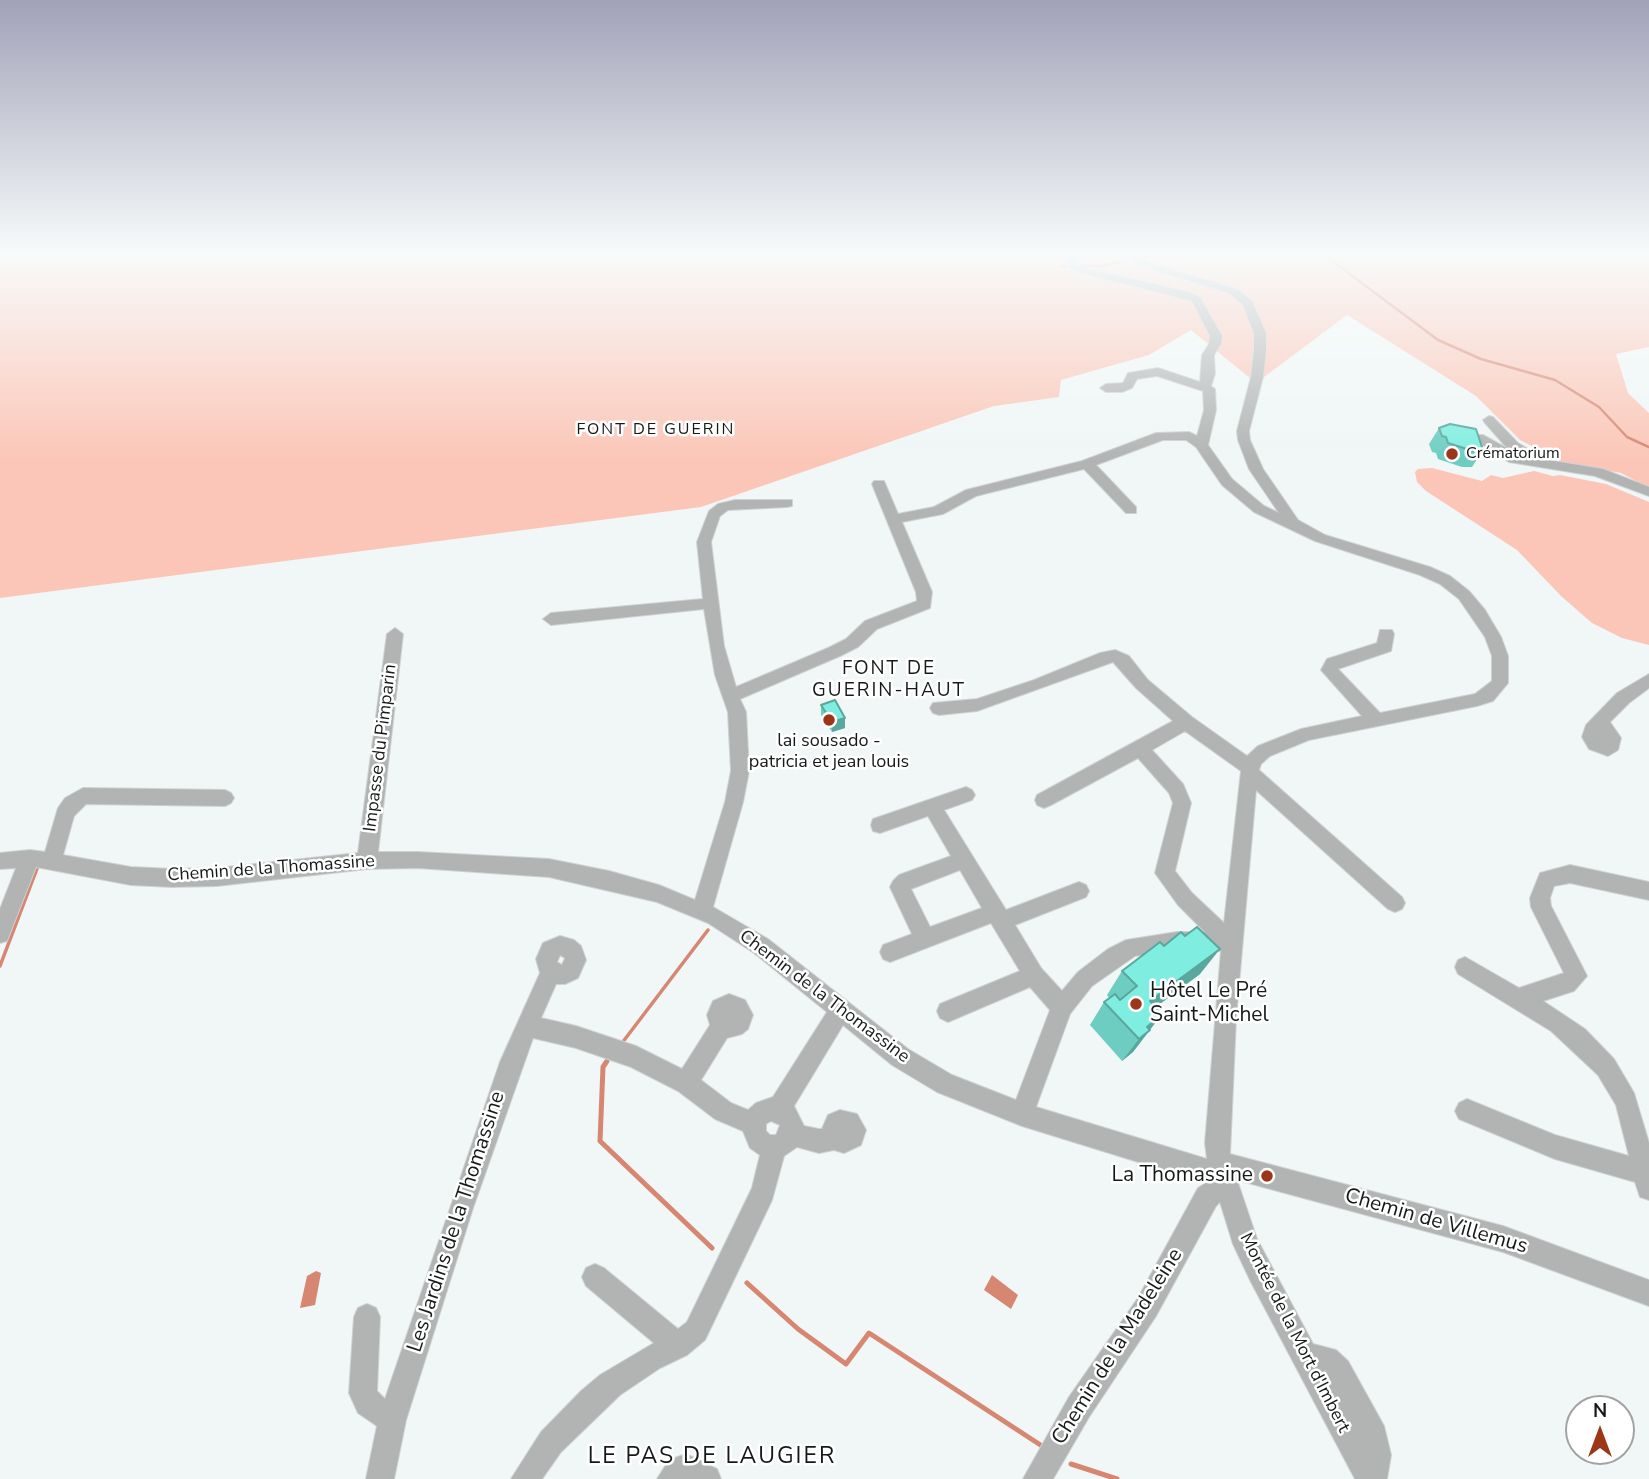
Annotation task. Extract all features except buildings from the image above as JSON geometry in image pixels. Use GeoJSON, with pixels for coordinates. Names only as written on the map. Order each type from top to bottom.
{"type":"FeatureCollection","features":[{"type":"Feature","properties":{"kind":"street"},"geometry":{"type":"LineString","coordinates":[[1205,387],[1209,374],[1208,355],[1215,344],[1216,336],[1209,323]]}},
{"type":"Feature","properties":{"kind":"street"},"geometry":{"type":"LineString","coordinates":[[1256,323],[1260,351],[1257,377],[1243,431],[1244,440],[1256,468],[1287,516],[1299,528]]}},
{"type":"Feature","properties":{"kind":"street"},"geometry":{"type":"LineString","coordinates":[[1106,388],[1126,387],[1132,376],[1158,372],[1205,387],[1211,394],[1201,445]]}},
{"type":"Feature","properties":{"kind":"street"},"geometry":{"type":"LineString","coordinates":[[1489,420],[1518,450],[1558,465]]}},
{"type":"Feature","properties":{"kind":"street"},"geometry":{"type":"LineString","coordinates":[[893,519],[938,511],[971,493],[1087,464],[1153,439],[1172,434],[1192,437],[1201,445],[1219,473],[1259,509],[1320,538],[1425,571],[1445,580],[1471,603],[1493,637],[1502,669],[1500,684],[1493,692],[1478,700],[1317,732],[1278,744],[1264,751],[1249,770]]}},
{"type":"Feature","properties":{"kind":"street"},"geometry":{"type":"LineString","coordinates":[[1478,438],[1511,458],[1611,476],[1649,492]]}},
{"type":"Feature","properties":{"kind":"street"},"geometry":{"type":"LineString","coordinates":[[1087,464],[1131,510]]}},
{"type":"Feature","properties":{"kind":"street"},"geometry":{"type":"LineString","coordinates":[[733,695],[852,643],[875,623],[923,606],[926,598],[924,592],[879,484]]}},
{"type":"Feature","properties":{"kind":"street"},"geometry":{"type":"LineString","coordinates":[[702,911],[734,802],[740,771],[737,712],[733,695],[723,675],[716,646],[704,551],[707,529],[714,514],[723,507],[735,504],[787,503]]}},
{"type":"Feature","properties":{"kind":"street"},"geometry":{"type":"LineString","coordinates":[[551,619],[712,603]]}},
{"type":"Feature","properties":{"kind":"street","name":"Impasse du Pimparin"},"geometry":{"type":"LineString","coordinates":[[368,861],[395,634]]}},
{"type":"Feature","properties":{"kind":"street"},"geometry":{"type":"LineString","coordinates":[[1376,720],[1329,670],[1333,663],[1385,647],[1386,634]]}},
{"type":"Feature","properties":{"kind":"street"},"geometry":{"type":"LineString","coordinates":[[939,708],[977,705],[1115,656],[1123,660],[1142,684],[1186,722],[1249,770],[1395,903]]}},
{"type":"Feature","properties":{"kind":"street"},"geometry":{"type":"LineString","coordinates":[[1600,721],[1630,692],[1649,680]]}},
{"type":"Feature","properties":{"kind":"street"},"geometry":{"type":"LineString","coordinates":[[1044,800],[1186,722]]}},
{"type":"Feature","properties":{"kind":"street"},"geometry":{"type":"LineString","coordinates":[[1140,748],[1177,789],[1182,803],[1166,873],[1172,885],[1218,936]]}},
{"type":"Feature","properties":{"kind":"street","name":"Montée de la Mort d'Imbert"},"geometry":{"type":"LineString","coordinates":[[1249,770],[1218,936],[1217,1134],[1222,1174],[1246,1244],[1306,1359],[1327,1359],[1338,1371],[1374,1436],[1377,1455],[1372,1479]]}},
{"type":"Feature","properties":{"kind":"street"},"geometry":{"type":"LineString","coordinates":[[880,825],[966,795]]}},
{"type":"Feature","properties":{"kind":"street"},"geometry":{"type":"LineString","coordinates":[[52,861],[65,814],[72,803],[83,796],[225,798]]}},
{"type":"Feature","properties":{"kind":"street"},"geometry":{"type":"LineString","coordinates":[[932,807],[1034,975],[1062,1008]]}},
{"type":"Feature","properties":{"kind":"street"},"geometry":{"type":"LineString","coordinates":[[0,934],[30,859]]}},
{"type":"Feature","properties":{"kind":"street"},"geometry":{"type":"LineString","coordinates":[[925,939],[900,887],[906,881],[963,860]]}},
{"type":"Feature","properties":{"kind":"street","name":"Chemin de la Thomassine"},"geometry":{"type":"LineString","coordinates":[[0,861],[52,861],[122,874],[172,878],[218,877],[368,861],[487,862],[549,868],[609,880],[659,894],[702,911],[761,946],[916,1068],[964,1092],[1022,1114],[1222,1174]]}},
{"type":"Feature","properties":{"kind":"street"},"geometry":{"type":"LineString","coordinates":[[1519,998],[1567,984],[1576,976],[1541,907],[1540,898],[1547,879],[1570,874],[1649,891]]}},
{"type":"Feature","properties":{"kind":"street"},"geometry":{"type":"LineString","coordinates":[[890,952],[1079,891]]}},
{"type":"Feature","properties":{"kind":"street"},"geometry":{"type":"LineString","coordinates":[[1022,1114],[1062,1008],[1080,983],[1133,947],[1218,936]]}},
{"type":"Feature","properties":{"kind":"street"},"geometry":{"type":"LineString","coordinates":[[1465,967],[1519,998],[1577,1037],[1606,1067],[1626,1101],[1646,1180]]}},
{"type":"Feature","properties":{"kind":"street","name":"Les Jardins de la Thomassine"},"geometry":{"type":"LineString","coordinates":[[380,1479],[392,1420],[498,1098],[551,972]]}},
{"type":"Feature","properties":{"kind":"street"},"geometry":{"type":"LineString","coordinates":[[948,1011],[1034,975]]}},
{"type":"Feature","properties":{"kind":"street"},"geometry":{"type":"LineString","coordinates":[[779,1109],[840,1010]]}},
{"type":"Feature","properties":{"kind":"street"},"geometry":{"type":"LineString","coordinates":[[527,1026],[622,1051],[686,1083],[723,1111],[755,1125]]}},
{"type":"Feature","properties":{"kind":"street"},"geometry":{"type":"LineString","coordinates":[[686,1083],[723,1026]]}},
{"type":"Feature","properties":{"kind":"street"},"geometry":{"type":"LineString","coordinates":[[779,1109],[764,1111],[755,1125],[759,1141],[820,1141],[836,1138]]}},
{"type":"Feature","properties":{"kind":"street"},"geometry":{"type":"LineString","coordinates":[[525,1479],[551,1443],[591,1401],[610,1385],[651,1359],[678,1346],[702,1323],[763,1191],[791,1122],[779,1109]]}},
{"type":"Feature","properties":{"kind":"street"},"geometry":{"type":"LineString","coordinates":[[1467,1111],[1646,1180]]}},
{"type":"Feature","properties":{"kind":"street","name":"Chemin de Villemus"},"geometry":{"type":"LineString","coordinates":[[1222,1174],[1503,1238],[1649,1293]]}},
{"type":"Feature","properties":{"kind":"street","name":"Chemin de la Madeleine"},"geometry":{"type":"LineString","coordinates":[[1037,1479],[1079,1407],[1153,1297],[1222,1174]]}},
{"type":"Feature","properties":{"kind":"street"},"geometry":{"type":"LineString","coordinates":[[595,1277],[678,1346]]}},
{"type":"Feature","properties":{"kind":"street"},"geometry":{"type":"LineString","coordinates":[[367,1317],[363,1393],[368,1403],[392,1420]]}},
{"type":"Feature","properties":{"kind":"street"},"geometry":{"type":"LineString","coordinates":[[671,1479],[679,1470],[686,1468],[707,1479]]}},
{"type":"Feature","properties":{"kind":"shaded area"},"geometry":{"type":"Polygon","coordinates":[[[0,323],[1336,323],[1256,383],[1191,330],[1149,355],[1061,380],[1059,397],[994,406],[701,507],[0,598],[0,323]]]}},
{"type":"Feature","properties":{"kind":"shaded area"},"geometry":{"type":"Polygon","coordinates":[[[1360,323],[1649,323],[1649,347],[1616,354],[1628,393],[1649,413],[1649,488],[1621,473],[1564,463],[1520,440],[1476,396],[1360,323]]]}},
{"type":"Feature","properties":{"kind":"shaded area"},"geometry":{"type":"Polygon","coordinates":[[[1432,468],[1482,481],[1491,475],[1503,478],[1534,471],[1560,475],[1606,484],[1649,502],[1649,645],[1622,638],[1592,623],[1561,596],[1517,550],[1426,491],[1417,482],[1415,472],[1418,469],[1432,468]]]}},
{"type":"Feature","properties":{"kind":"shaded area"},"geometry":{"type":"Polygon","coordinates":[[[316,1271],[321,1273],[315,1305],[300,1308],[307,1276],[316,1271]]]}},
{"type":"Feature","properties":{"kind":"shaded area"},"geometry":{"type":"Polygon","coordinates":[[[992,1275],[1018,1295],[1011,1309],[984,1290],[992,1275]]]}},
{"type":"Feature","properties":{"kind":"waterway"},"geometry":{"type":"LineString","coordinates":[[1415,323],[1438,340],[1481,359],[1555,380],[1599,407],[1627,437],[1649,447]]}},
{"type":"Feature","properties":{"kind":"waterway"},"geometry":{"type":"LineString","coordinates":[[0,966],[38,866]]}},
{"type":"Feature","properties":{"kind":"waterway"},"geometry":{"type":"LineString","coordinates":[[622,1043],[708,930]]}},
{"type":"Feature","properties":{"kind":"waterway"},"geometry":{"type":"LineString","coordinates":[[607,1061],[603,1067],[600,1141],[712,1248]]}},
{"type":"Feature","properties":{"kind":"waterway"},"geometry":{"type":"LineString","coordinates":[[747,1283],[798,1329],[846,1364],[869,1333],[1042,1446]]}},
{"type":"Feature","properties":{"kind":"waterway"},"geometry":{"type":"LineString","coordinates":[[1071,1464],[1117,1479]]}},
{"type":"Feature","properties":{"kind":"place","name":"Crématorium"},"geometry":{"type":"Point","coordinates":[1452,454]}},
{"type":"Feature","properties":{"kind":"place","name":"lai sousado - patricia et jean louis"},"geometry":{"type":"Point","coordinates":[829,720]}},
{"type":"Feature","properties":{"kind":"place","name":"Hôtel Le Pré Saint-Michel"},"geometry":{"type":"Point","coordinates":[1136,1004]}},
{"type":"Feature","properties":{"kind":"place","name":"La Thomassine"},"geometry":{"type":"Point","coordinates":[1267,1176]}},
{"type":"Feature","properties":{"kind":"district","name":"FONT DE GUERIN"},"geometry":{"type":"Point","coordinates":[656,430]}},
{"type":"Feature","properties":{"kind":"district","name":"FONT DE GUERIN-HAUT"},"geometry":{"type":"Point","coordinates":[889,680]}},
{"type":"Feature","properties":{"kind":"district","name":"LE PAS DE LAUGIER"},"geometry":{"type":"Point","coordinates":[712,1457]}}]}
